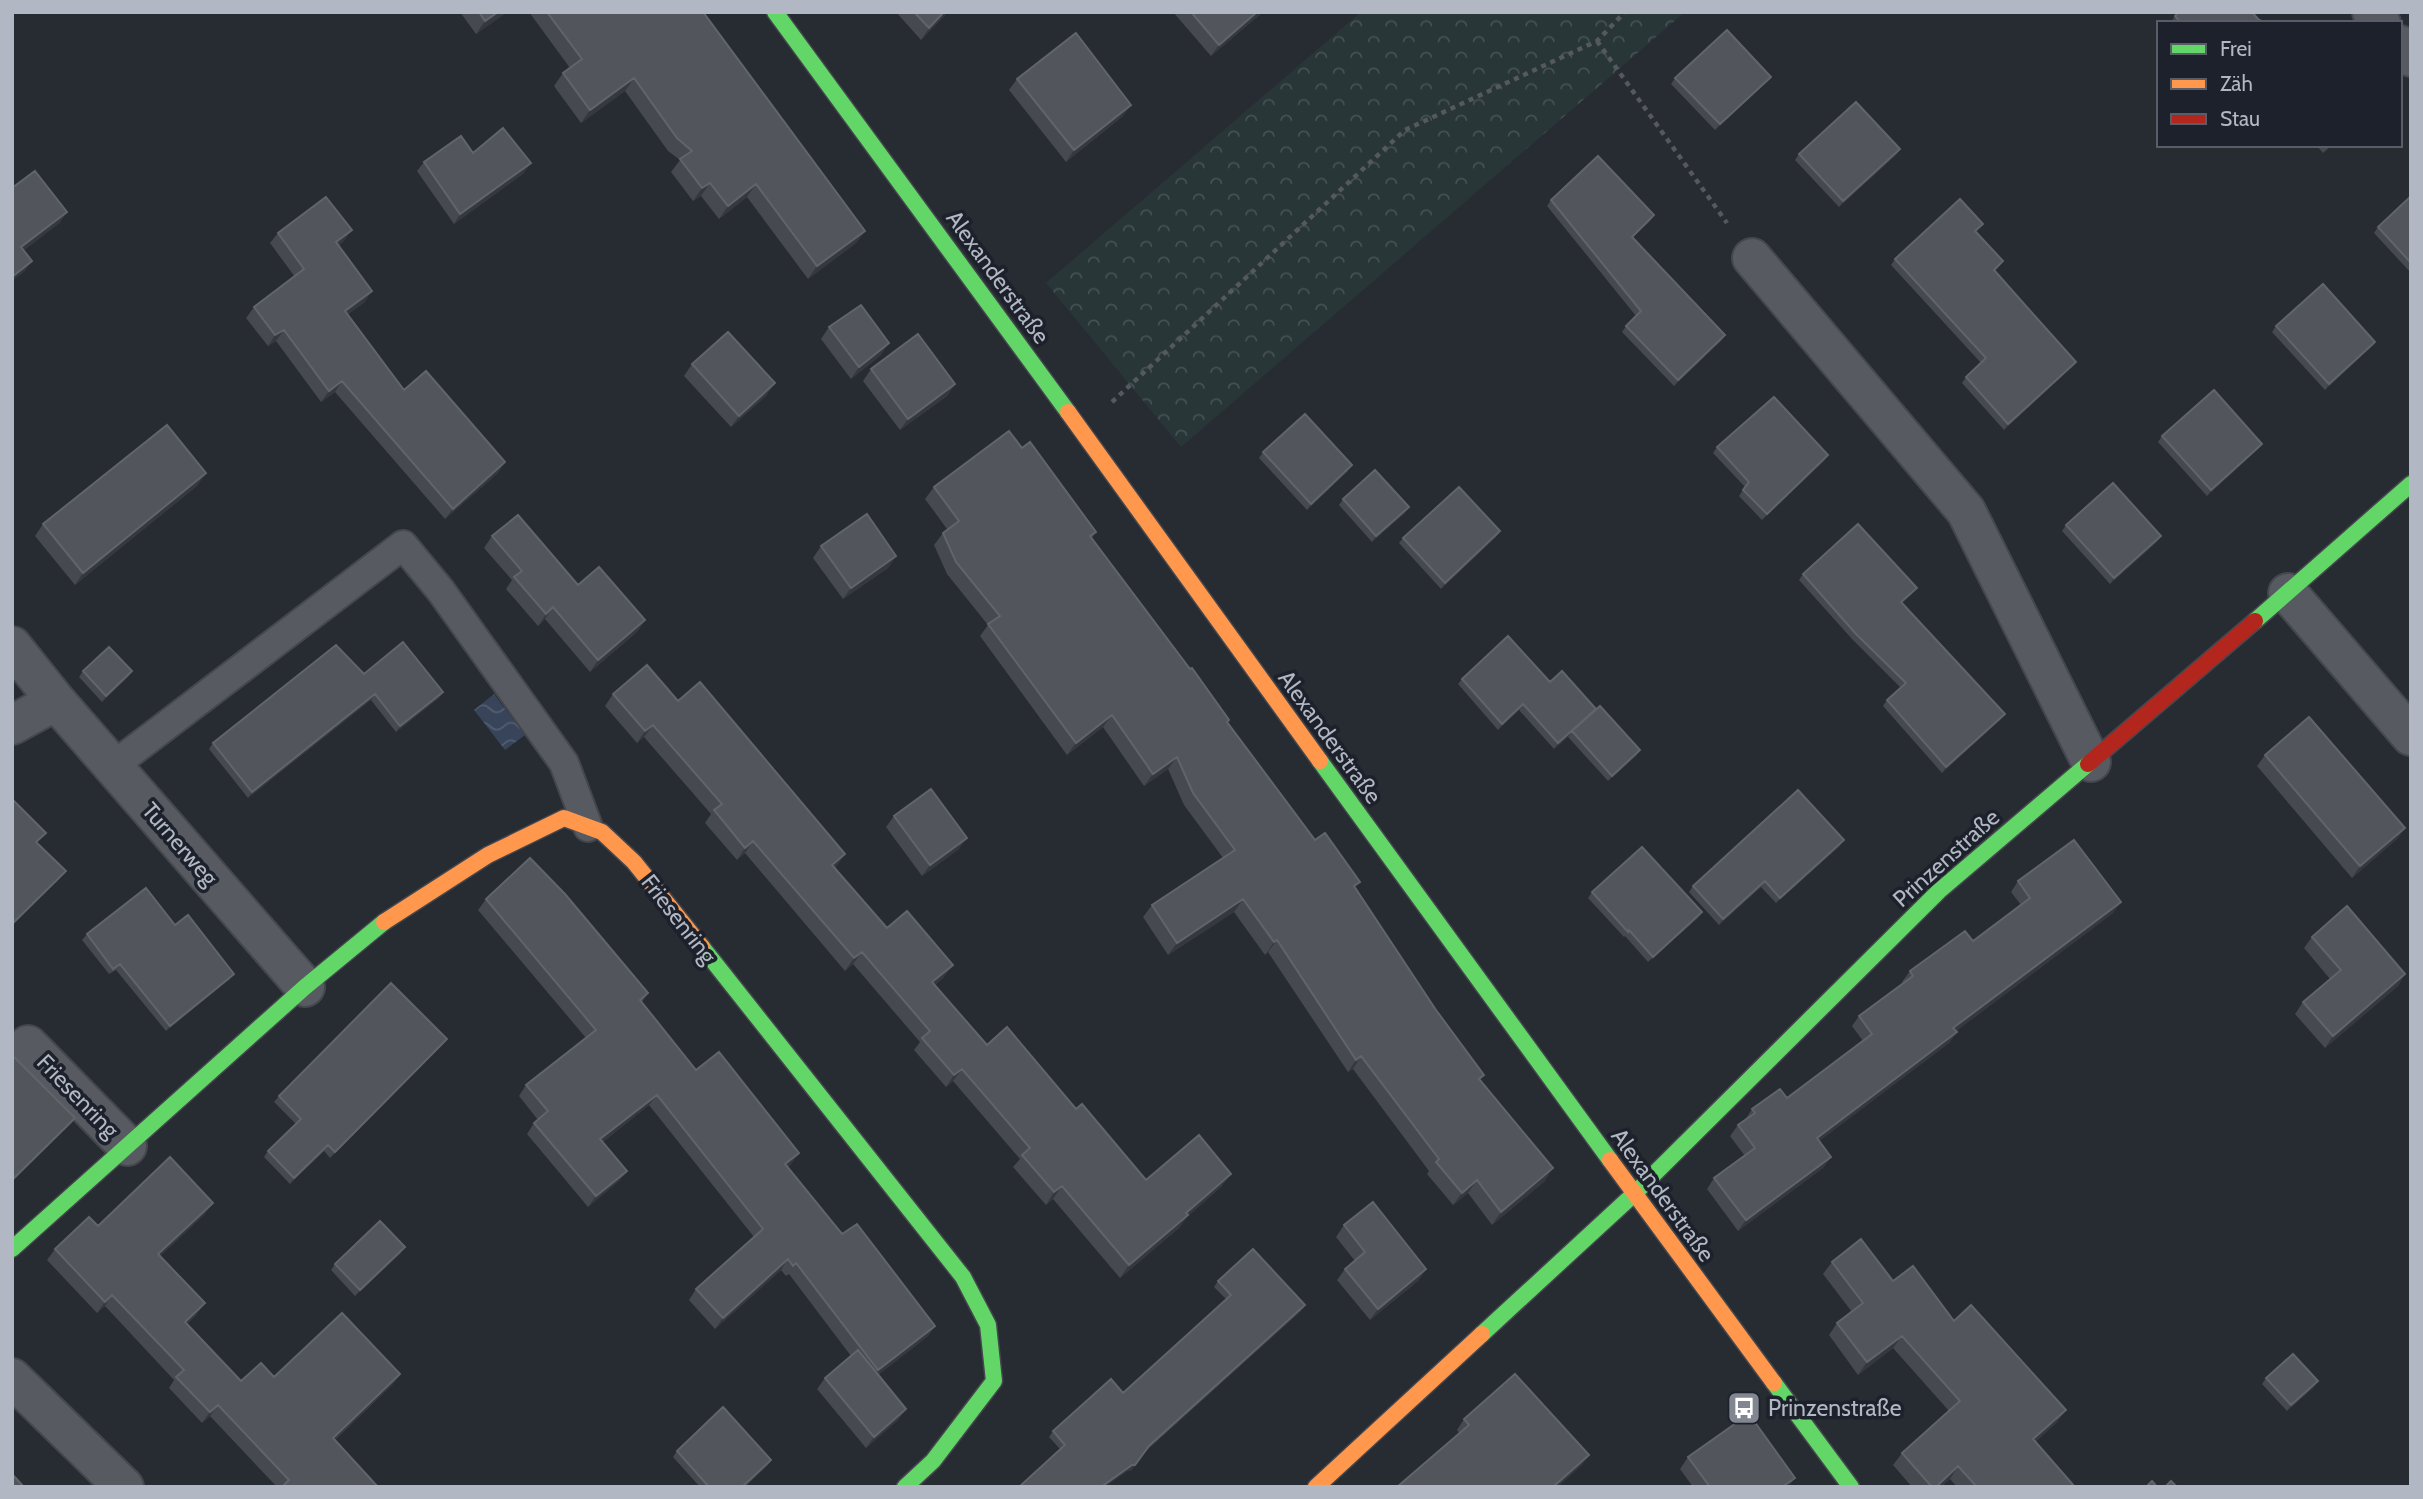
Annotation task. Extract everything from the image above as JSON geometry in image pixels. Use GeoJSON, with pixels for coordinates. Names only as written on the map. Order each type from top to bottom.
{"type":"FeatureCollection","features":[{"type":"Feature","properties":{"kind":"street","name":"Alexanderstraße"},"geometry":{"type":"LineString","coordinates":[[775,12],[1634,1194],[1851,1487]]}},
{"type":"Feature","properties":{"kind":"street"},"geometry":{"type":"LineString","coordinates":[[1752,258],[1966,511],[2091,762]]}},
{"type":"Feature","properties":{"kind":"street","name":"Prinzenstraße"},"geometry":{"type":"LineString","coordinates":[[1317,1487],[1634,1194],[1940,891],[2411,484]]}},
{"type":"Feature","properties":{"kind":"street"},"geometry":{"type":"LineString","coordinates":[[2288,593],[2411,736]]}},
{"type":"Feature","properties":{"kind":"street","name":"Turnerweg"},"geometry":{"type":"LineString","coordinates":[[12,646],[56,701],[305,987]]}},
{"type":"Feature","properties":{"kind":"street"},"geometry":{"type":"LineString","coordinates":[[12,725],[56,701]]}},
{"type":"Feature","properties":{"kind":"street","name":"Friesenring"},"geometry":{"type":"LineString","coordinates":[[12,1249],[305,987],[396,913],[488,855],[564,818],[602,832],[634,862],[963,1277],[988,1325],[994,1381],[933,1461],[905,1487]]}},
{"type":"Feature","properties":{"kind":"street","name":"Friesenring"},"geometry":{"type":"LineString","coordinates":[[28,1045],[127,1146]]}},
{"type":"Feature","properties":{"kind":"street"},"geometry":{"type":"LineString","coordinates":[[12,1378],[124,1487]]}},
{"type":"Feature","properties":{"kind":"lane"},"geometry":{"type":"LineString","coordinates":[[113,766],[403,545],[440,591],[564,763],[588,827]]}},
{"type":"Feature","properties":{"kind":"path"},"geometry":{"type":"LineString","coordinates":[[1081,431],[1405,131],[1597,41],[1625,12]]}},
{"type":"Feature","properties":{"kind":"path"},"geometry":{"type":"LineString","coordinates":[[1597,41],[1752,258]]}},
{"type":"Feature","properties":{"kind":"green space"},"geometry":{"type":"Polygon","coordinates":[[[1361,12],[1685,12],[1181,447],[1046,283],[1361,12]]]}},
{"type":"Feature","properties":{"kind":"water"},"geometry":{"type":"Polygon","coordinates":[[[494,694],[525,735],[505,750],[474,710],[494,694]]]}},
{"type":"Feature","properties":{"kind":"building"},"geometry":{"type":"Polygon","coordinates":[[[479,12],[498,12],[485,21],[479,12]]]}},
{"type":"Feature","properties":{"kind":"building"},"geometry":{"type":"Polygon","coordinates":[[[547,12],[703,12],[865,231],[817,266],[756,184],[728,206],[710,183],[702,188],[680,159],[692,151],[677,138],[634,78],[590,110],[563,73],[582,59],[547,12]]]}},
{"type":"Feature","properties":{"kind":"building"},"geometry":{"type":"Polygon","coordinates":[[[914,12],[944,12],[929,28],[914,12]]]}},
{"type":"Feature","properties":{"kind":"building"},"geometry":{"type":"Polygon","coordinates":[[[1191,12],[1257,12],[1219,45],[1191,12]]]}},
{"type":"Feature","properties":{"kind":"building"},"geometry":{"type":"Polygon","coordinates":[[[2179,12],[2252,12],[2262,21],[2179,21],[2175,16],[2179,12]]]}},
{"type":"Feature","properties":{"kind":"building"},"geometry":{"type":"Polygon","coordinates":[[[1727,30],[1771,77],[1720,124],[1675,78],[1727,30]]]}},
{"type":"Feature","properties":{"kind":"building"},"geometry":{"type":"Polygon","coordinates":[[[1076,33],[1131,105],[1074,150],[1017,79],[1076,33]]]}},
{"type":"Feature","properties":{"kind":"building"},"geometry":{"type":"Polygon","coordinates":[[[1856,102],[1900,149],[1843,201],[1799,154],[1856,102]]]}},
{"type":"Feature","properties":{"kind":"building"},"geometry":{"type":"Polygon","coordinates":[[[503,128],[531,163],[460,214],[424,162],[461,136],[473,153],[503,128]]]}},
{"type":"Feature","properties":{"kind":"building"},"geometry":{"type":"Polygon","coordinates":[[[1598,156],[1654,215],[1632,237],[1725,335],[1678,380],[1626,326],[1641,311],[1551,200],[1598,156]]]}},
{"type":"Feature","properties":{"kind":"building"},"geometry":{"type":"Polygon","coordinates":[[[35,171],[67,212],[21,247],[32,261],[12,277],[12,188],[35,171]]]}},
{"type":"Feature","properties":{"kind":"building"},"geometry":{"type":"Polygon","coordinates":[[[2411,196],[2411,263],[2378,227],[2411,196]]]}},
{"type":"Feature","properties":{"kind":"building"},"geometry":{"type":"Polygon","coordinates":[[[326,197],[352,230],[336,242],[372,291],[345,311],[404,390],[426,371],[505,462],[453,509],[342,381],[329,391],[284,330],[275,335],[254,307],[304,269],[278,233],[326,197]]]}},
{"type":"Feature","properties":{"kind":"building"},"geometry":{"type":"Polygon","coordinates":[[[1960,199],[1983,224],[1975,231],[2003,261],[1994,270],[2076,362],[2008,424],[1966,377],[1986,358],[1895,259],[1960,199]]]}},
{"type":"Feature","properties":{"kind":"building"},"geometry":{"type":"Polygon","coordinates":[[[2323,284],[2375,342],[2329,384],[2276,326],[2323,284]]]}},
{"type":"Feature","properties":{"kind":"building"},"geometry":{"type":"Polygon","coordinates":[[[861,305],[889,343],[859,367],[829,327],[861,305]]]}},
{"type":"Feature","properties":{"kind":"building"},"geometry":{"type":"Polygon","coordinates":[[[728,332],[775,383],[739,416],[692,364],[728,332]]]}},
{"type":"Feature","properties":{"kind":"building"},"geometry":{"type":"Polygon","coordinates":[[[918,334],[955,384],[908,419],[871,369],[918,334]]]}},
{"type":"Feature","properties":{"kind":"building"},"geometry":{"type":"Polygon","coordinates":[[[2214,390],[2262,444],[2211,490],[2162,436],[2214,390]]]}},
{"type":"Feature","properties":{"kind":"building"},"geometry":{"type":"Polygon","coordinates":[[[1774,397],[1828,455],[1767,514],[1743,490],[1749,482],[1717,447],[1774,397]]]}},
{"type":"Feature","properties":{"kind":"building"},"geometry":{"type":"Polygon","coordinates":[[[1305,414],[1352,465],[1311,504],[1263,452],[1305,414]]]}},
{"type":"Feature","properties":{"kind":"building"},"geometry":{"type":"Polygon","coordinates":[[[167,425],[206,473],[83,573],[43,524],[167,425]]]}},
{"type":"Feature","properties":{"kind":"building"},"geometry":{"type":"Polygon","coordinates":[[[1009,431],[1022,448],[1030,442],[1096,532],[1090,536],[1190,669],[1192,668],[1229,720],[1227,722],[1315,840],[1325,833],[1360,882],[1354,886],[1436,1010],[1484,1075],[1479,1079],[1553,1168],[1501,1212],[1477,1180],[1462,1193],[1436,1162],[1439,1159],[1361,1056],[1356,1060],[1277,940],[1274,942],[1243,899],[1177,943],[1152,905],[1235,850],[1193,793],[1177,757],[1153,774],[1112,715],[1076,743],[988,624],[1000,616],[956,562],[943,533],[959,521],[934,487],[1009,431]]]}},
{"type":"Feature","properties":{"kind":"building"},"geometry":{"type":"Polygon","coordinates":[[[1375,470],[1409,507],[1376,536],[1343,499],[1375,470]]]}},
{"type":"Feature","properties":{"kind":"building"},"geometry":{"type":"Polygon","coordinates":[[[2113,483],[2161,536],[2114,578],[2066,525],[2113,483]]]}},
{"type":"Feature","properties":{"kind":"building"},"geometry":{"type":"Polygon","coordinates":[[[1459,487],[1500,531],[1445,583],[1403,538],[1459,487]]]}},
{"type":"Feature","properties":{"kind":"building"},"geometry":{"type":"Polygon","coordinates":[[[867,514],[896,556],[851,588],[821,546],[867,514]]]}},
{"type":"Feature","properties":{"kind":"building"},"geometry":{"type":"Polygon","coordinates":[[[518,515],[578,585],[599,567],[645,620],[598,660],[553,607],[546,614],[514,577],[522,571],[492,536],[518,515]]]}},
{"type":"Feature","properties":{"kind":"building"},"geometry":{"type":"Polygon","coordinates":[[[1858,524],[1917,588],[1901,602],[2005,714],[1946,767],[1887,700],[1906,683],[1856,634],[1803,574],[1858,524]]]}},
{"type":"Feature","properties":{"kind":"building"},"geometry":{"type":"Polygon","coordinates":[[[1508,636],[1550,682],[1562,671],[1596,709],[1558,743],[1523,704],[1502,724],[1462,679],[1508,636]]]}},
{"type":"Feature","properties":{"kind":"building"},"geometry":{"type":"Polygon","coordinates":[[[403,642],[443,692],[400,726],[375,694],[252,792],[213,743],[336,645],[364,674],[403,642]]]}},
{"type":"Feature","properties":{"kind":"building"},"geometry":{"type":"Polygon","coordinates":[[[109,647],[132,671],[106,696],[83,671],[109,647]]]}},
{"type":"Feature","properties":{"kind":"building"},"geometry":{"type":"Polygon","coordinates":[[[647,665],[678,701],[700,682],[845,854],[832,865],[887,928],[907,911],[953,965],[932,982],[987,1045],[1007,1027],[1076,1109],[1082,1104],[1146,1180],[1199,1135],[1231,1174],[1129,1265],[1062,1186],[1054,1192],[1022,1155],[1030,1148],[962,1069],[954,1075],[922,1038],[930,1031],[862,952],[854,958],[753,841],[745,848],[714,810],[722,804],[653,725],[645,731],[613,694],[647,665]]]}},
{"type":"Feature","properties":{"kind":"building"},"geometry":{"type":"Polygon","coordinates":[[[1600,706],[1640,750],[1612,776],[1572,731],[1600,706]]]}},
{"type":"Feature","properties":{"kind":"building"},"geometry":{"type":"Polygon","coordinates":[[[2309,717],[2405,828],[2360,866],[2265,755],[2309,717]]]}},
{"type":"Feature","properties":{"kind":"building"},"geometry":{"type":"Polygon","coordinates":[[[931,789],[967,838],[930,865],[894,816],[931,789]]]}},
{"type":"Feature","properties":{"kind":"building"},"geometry":{"type":"Polygon","coordinates":[[[1798,790],[1844,840],[1780,898],[1765,881],[1723,919],[1693,886],[1798,790]]]}},
{"type":"Feature","properties":{"kind":"building"},"geometry":{"type":"Polygon","coordinates":[[[12,799],[46,833],[36,842],[66,871],[12,924],[12,799]]]}},
{"type":"Feature","properties":{"kind":"building"},"geometry":{"type":"Polygon","coordinates":[[[2074,840],[2121,902],[1953,1028],[1957,1032],[1817,1138],[1831,1157],[1746,1220],[1714,1178],[1755,1148],[1738,1125],[1755,1113],[1752,1109],[1780,1089],[1787,1098],[1872,1034],[1859,1016],[1913,976],[1910,971],[1965,931],[1973,941],[2030,898],[2018,881],[2074,840]]]}},
{"type":"Feature","properties":{"kind":"building"},"geometry":{"type":"Polygon","coordinates":[[[1642,847],[1702,912],[1653,957],[1592,892],[1642,847]]]}},
{"type":"Feature","properties":{"kind":"building"},"geometry":{"type":"Polygon","coordinates":[[[530,858],[565,894],[648,993],[640,1000],[696,1070],[719,1052],[799,1153],[785,1164],[842,1234],[857,1224],[935,1326],[878,1370],[796,1263],[793,1266],[788,1259],[723,1318],[696,1289],[763,1229],[657,1095],[600,1139],[627,1171],[596,1196],[534,1123],[548,1111],[526,1085],[596,1030],[486,899],[530,858]]]}},
{"type":"Feature","properties":{"kind":"building"},"geometry":{"type":"Polygon","coordinates":[[[146,888],[175,925],[188,915],[234,974],[170,1026],[120,964],[113,969],[87,934],[146,888]]]}},
{"type":"Feature","properties":{"kind":"building"},"geometry":{"type":"Polygon","coordinates":[[[2347,906],[2405,974],[2333,1036],[2303,1002],[2341,970],[2312,937],[2347,906]]]}},
{"type":"Feature","properties":{"kind":"building"},"geometry":{"type":"Polygon","coordinates":[[[391,983],[447,1039],[335,1152],[328,1145],[294,1178],[268,1151],[301,1119],[279,1096],[391,983]]]}},
{"type":"Feature","properties":{"kind":"building"},"geometry":{"type":"Polygon","coordinates":[[[12,1055],[75,1118],[12,1180],[12,1055]]]}},
{"type":"Feature","properties":{"kind":"building"},"geometry":{"type":"Polygon","coordinates":[[[170,1157],[213,1203],[158,1254],[205,1303],[185,1322],[241,1381],[261,1363],[274,1377],[342,1313],[400,1374],[333,1438],[378,1487],[282,1487],[289,1480],[218,1405],[210,1412],[176,1377],[184,1370],[112,1295],[105,1302],[55,1249],[89,1217],[98,1226],[170,1157]]]}},
{"type":"Feature","properties":{"kind":"building"},"geometry":{"type":"Polygon","coordinates":[[[1373,1202],[1426,1269],[1378,1309],[1345,1269],[1365,1252],[1344,1225],[1373,1202]]]}},
{"type":"Feature","properties":{"kind":"building"},"geometry":{"type":"Polygon","coordinates":[[[380,1221],[405,1247],[360,1290],[335,1264],[380,1221]]]}},
{"type":"Feature","properties":{"kind":"building"},"geometry":{"type":"Polygon","coordinates":[[[1861,1239],[1893,1281],[1913,1266],[1954,1321],[1971,1305],[2066,1410],[2033,1439],[2075,1487],[1977,1487],[1958,1466],[1936,1487],[1932,1487],[1902,1453],[1960,1401],[1902,1336],[1867,1362],[1837,1323],[1863,1303],[1832,1262],[1861,1239]]]}},
{"type":"Feature","properties":{"kind":"building"},"geometry":{"type":"Polygon","coordinates":[[[1253,1249],[1305,1305],[1149,1446],[1135,1465],[1101,1487],[1019,1487],[1065,1445],[1053,1431],[1111,1379],[1123,1393],[1231,1295],[1218,1281],[1253,1249]]]}},
{"type":"Feature","properties":{"kind":"building"},"geometry":{"type":"Polygon","coordinates":[[[858,1350],[906,1409],[874,1437],[825,1378],[858,1350]]]}},
{"type":"Feature","properties":{"kind":"building"},"geometry":{"type":"Polygon","coordinates":[[[2293,1354],[2318,1381],[2291,1405],[2266,1378],[2293,1354]]]}},
{"type":"Feature","properties":{"kind":"building"},"geometry":{"type":"Polygon","coordinates":[[[1515,1374],[1589,1455],[1553,1487],[1397,1487],[1469,1425],[1464,1419],[1515,1374]]]}},
{"type":"Feature","properties":{"kind":"building"},"geometry":{"type":"Polygon","coordinates":[[[723,1407],[771,1460],[742,1487],[709,1487],[677,1451],[723,1407]]]}},
{"type":"Feature","properties":{"kind":"building"},"geometry":{"type":"Polygon","coordinates":[[[1749,1414],[1795,1478],[1782,1487],[1710,1487],[1688,1457],[1749,1414]]]}},
{"type":"Feature","properties":{"kind":"building"},"geometry":{"type":"Polygon","coordinates":[[[12,1474],[24,1487],[12,1487],[12,1474]]]}},
{"type":"Feature","properties":{"kind":"building"},"geometry":{"type":"Polygon","coordinates":[[[2152,1481],[2157,1487],[2146,1487],[2152,1481]]]}},
{"type":"Feature","properties":{"kind":"building"},"geometry":{"type":"Polygon","coordinates":[[[2171,1481],[2177,1487],[2165,1487],[2171,1481]]]}},
{"type":"Feature","properties":{"kind":"traffic: fast"},"geometry":{"type":"LineString","coordinates":[[775,12],[1068,412]]}},
{"type":"Feature","properties":{"kind":"traffic: fast"},"geometry":{"type":"LineString","coordinates":[[2255,621],[2411,484]]}},
{"type":"Feature","properties":{"kind":"traffic: fast"},"geometry":{"type":"LineString","coordinates":[[1320,761],[1610,1160]]}},
{"type":"Feature","properties":{"kind":"traffic: fast"},"geometry":{"type":"LineString","coordinates":[[1482,1334],[1634,1194],[1939,891],[2088,764]]}},
{"type":"Feature","properties":{"kind":"traffic: fast"},"geometry":{"type":"LineString","coordinates":[[12,1249],[305,987],[384,922]]}},
{"type":"Feature","properties":{"kind":"traffic: fast"},"geometry":{"type":"LineString","coordinates":[[702,947],[963,1277],[988,1325],[994,1381],[933,1461],[905,1487]]}},
{"type":"Feature","properties":{"kind":"traffic: fast"},"geometry":{"type":"LineString","coordinates":[[1774,1383],[1851,1487]]}},
{"type":"Feature","properties":{"kind":"traffic: slow"},"geometry":{"type":"LineString","coordinates":[[1068,412],[1320,761]]}},
{"type":"Feature","properties":{"kind":"traffic: slow"},"geometry":{"type":"LineString","coordinates":[[384,922],[488,855],[564,818],[602,832],[634,862],[702,947]]}},
{"type":"Feature","properties":{"kind":"traffic: slow"},"geometry":{"type":"LineString","coordinates":[[1610,1160],[1774,1383]]}},
{"type":"Feature","properties":{"kind":"traffic: slow"},"geometry":{"type":"LineString","coordinates":[[1316,1487],[1482,1334]]}},
{"type":"Feature","properties":{"kind":"traffic: jam"},"geometry":{"type":"LineString","coordinates":[[2088,764],[2255,621]]}},
{"type":"Feature","properties":{"kind":"place","name":"Prinzenstraße"},"geometry":{"type":"Point","coordinates":[1744,1408]}}]}
